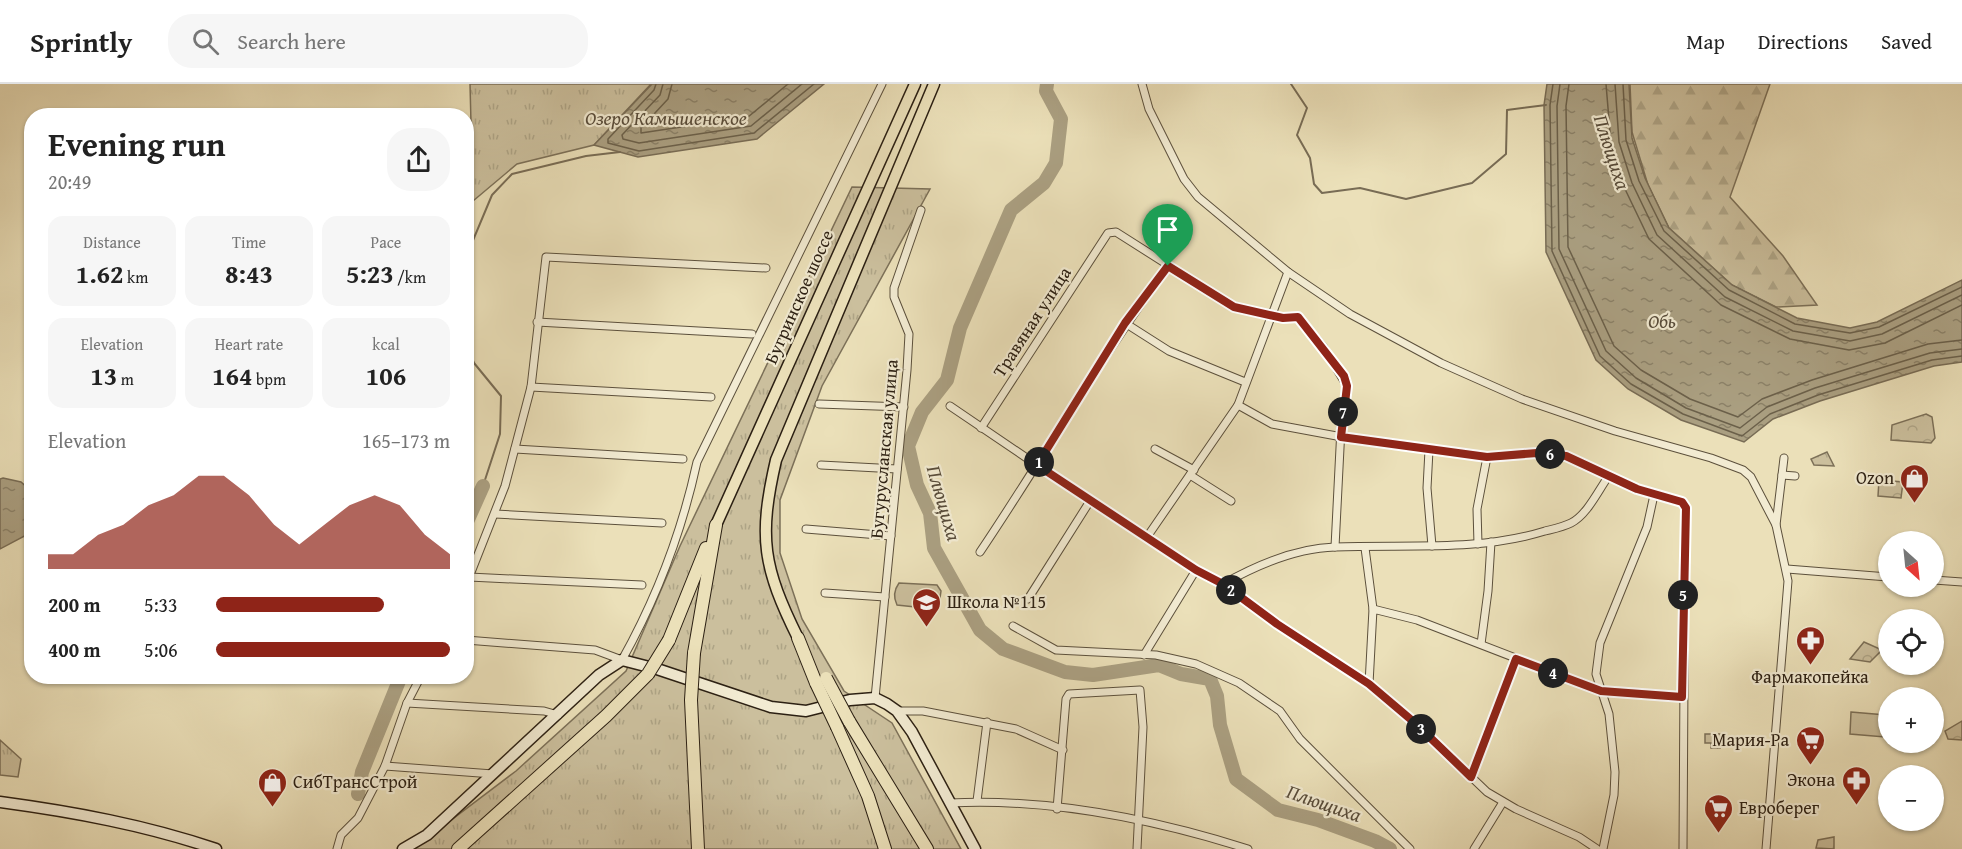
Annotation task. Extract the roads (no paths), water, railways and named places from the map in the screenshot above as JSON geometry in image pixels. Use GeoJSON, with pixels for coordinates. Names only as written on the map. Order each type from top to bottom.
{"type":"FeatureCollection","features":[{"type":"Feature","properties":{"kind":"highway"},"geometry":{"type":"LineString","coordinates":[[458,849],[648,674],[669,640],[716,525]]}},
{"type":"Feature","properties":{"kind":"highway"},"geometry":{"type":"LineString","coordinates":[[698,849],[691,700],[694,653],[716,525]]}},
{"type":"Feature","properties":{"kind":"highway"},"geometry":{"type":"LineString","coordinates":[[798,638],[821,681],[849,721],[927,849]]}},
{"type":"Feature","properties":{"kind":"highway"},"geometry":{"type":"LineString","coordinates":[[821,681],[837,727],[868,796],[885,849]]}},
{"type":"Feature","properties":{"kind":"main road","name":"Бугринское шоссе"},"geometry":{"type":"LineString","coordinates":[[716,525],[915,84]]}},
{"type":"Feature","properties":{"kind":"main road"},"geometry":{"type":"LineString","coordinates":[[798,638],[773,582],[765,542],[765,505],[776,460],[934,84]]}},
{"type":"Feature","properties":{"kind":"street"},"geometry":{"type":"LineString","coordinates":[[403,849],[427,835],[599,675],[622,660],[637,632],[679,528],[698,462],[882,84]]}},
{"type":"Feature","properties":{"kind":"street"},"geometry":{"type":"LineString","coordinates":[[1142,84],[1154,119],[1184,179],[1198,197],[1288,272],[1383,334],[1522,399],[1743,470],[1759,489],[1776,525],[1789,587],[1766,849]]}},
{"type":"Feature","properties":{"kind":"street","name":"Бугурусланская улица"},"geometry":{"type":"LineString","coordinates":[[875,698],[904,407],[909,334],[894,297],[894,288],[921,210]]}},
{"type":"Feature","properties":{"kind":"street","name":"Травяная улица"},"geometry":{"type":"LineString","coordinates":[[981,428],[1108,233],[1116,232],[1168,266]]}},
{"type":"Feature","properties":{"kind":"street"},"geometry":{"type":"LineString","coordinates":[[474,566],[495,514],[531,387],[546,257],[766,268]]}},
{"type":"Feature","properties":{"kind":"street"},"geometry":{"type":"LineString","coordinates":[[980,552],[1125,323],[1168,266],[1234,307],[1283,318],[1298,317],[1344,376],[1347,386],[1341,437],[1335,547]]}},
{"type":"Feature","properties":{"kind":"street"},"geometry":{"type":"LineString","coordinates":[[1147,537],[1238,405],[1288,272]]}},
{"type":"Feature","properties":{"kind":"street"},"geometry":{"type":"LineString","coordinates":[[537,322],[752,334]]}},
{"type":"Feature","properties":{"kind":"street"},"geometry":{"type":"LineString","coordinates":[[1125,323],[1168,351],[1245,382]]}},
{"type":"Feature","properties":{"kind":"street"},"geometry":{"type":"LineString","coordinates":[[531,387],[711,397]]}},
{"type":"Feature","properties":{"kind":"street"},"geometry":{"type":"LineString","coordinates":[[819,404],[904,407]]}},
{"type":"Feature","properties":{"kind":"street"},"geometry":{"type":"LineString","coordinates":[[1238,405],[1272,424],[1341,437],[1487,457],[1537,453],[1566,456],[1608,477],[1654,495],[1682,502],[1686,508],[1682,697],[1683,849]]}},
{"type":"Feature","properties":{"kind":"street"},"geometry":{"type":"LineString","coordinates":[[950,406],[1090,501],[1196,570],[1223,584],[1277,624],[1369,684],[1415,723],[1471,777],[1503,802],[1579,837],[1597,849]]}},
{"type":"Feature","properties":{"kind":"street"},"geometry":{"type":"LineString","coordinates":[[515,449],[683,459]]}},
{"type":"Feature","properties":{"kind":"street"},"geometry":{"type":"LineString","coordinates":[[1155,449],[1192,472],[1231,501]]}},
{"type":"Feature","properties":{"kind":"street"},"geometry":{"type":"LineString","coordinates":[[1429,450],[1427,488],[1431,546]]}},
{"type":"Feature","properties":{"kind":"street"},"geometry":{"type":"LineString","coordinates":[[1478,544],[1477,509],[1487,457]]}},
{"type":"Feature","properties":{"kind":"street"},"geometry":{"type":"LineString","coordinates":[[1776,525],[1784,458]]}},
{"type":"Feature","properties":{"kind":"street"},"geometry":{"type":"LineString","coordinates":[[821,465],[897,469]]}},
{"type":"Feature","properties":{"kind":"street"},"geometry":{"type":"LineString","coordinates":[[1782,475],[1795,477]]}},
{"type":"Feature","properties":{"kind":"street"},"geometry":{"type":"LineString","coordinates":[[1223,584],[1283,557],[1335,547],[1478,544],[1526,537],[1571,524],[1608,477]]}},
{"type":"Feature","properties":{"kind":"street"},"geometry":{"type":"LineString","coordinates":[[1603,849],[1614,795],[1615,772],[1609,714],[1596,675],[1604,629],[1640,547],[1654,495]]}},
{"type":"Feature","properties":{"kind":"street"},"geometry":{"type":"LineString","coordinates":[[1028,599],[1090,501]]}},
{"type":"Feature","properties":{"kind":"street"},"geometry":{"type":"LineString","coordinates":[[495,514],[662,523]]}},
{"type":"Feature","properties":{"kind":"street"},"geometry":{"type":"LineString","coordinates":[[806,529],[891,536]]}},
{"type":"Feature","properties":{"kind":"street"},"geometry":{"type":"LineString","coordinates":[[1481,644],[1491,543]]}},
{"type":"Feature","properties":{"kind":"street"},"geometry":{"type":"LineString","coordinates":[[1365,548],[1373,609],[1369,684]]}},
{"type":"Feature","properties":{"kind":"street"},"geometry":{"type":"LineString","coordinates":[[1787,569],[1878,575]]}},
{"type":"Feature","properties":{"kind":"street"},"geometry":{"type":"LineString","coordinates":[[1144,655],[1196,570]]}},
{"type":"Feature","properties":{"kind":"street"},"geometry":{"type":"LineString","coordinates":[[474,581],[642,585]]}},
{"type":"Feature","properties":{"kind":"street"},"geometry":{"type":"LineString","coordinates":[[1944,581],[1962,582]]}},
{"type":"Feature","properties":{"kind":"street"},"geometry":{"type":"LineString","coordinates":[[825,593],[885,597]]}},
{"type":"Feature","properties":{"kind":"street"},"geometry":{"type":"LineString","coordinates":[[1373,609],[1417,620],[1601,691],[1682,697]]}},
{"type":"Feature","properties":{"kind":"street"},"geometry":{"type":"LineString","coordinates":[[1014,626],[1056,650],[1156,655],[1196,664],[1218,672],[1261,696],[1280,711],[1300,739],[1410,849]]}},
{"type":"Feature","properties":{"kind":"street"},"geometry":{"type":"LineString","coordinates":[[474,641],[595,650],[771,707],[806,711],[850,700],[875,698],[897,711],[912,732],[975,849]]}},
{"type":"Feature","properties":{"kind":"street"},"geometry":{"type":"LineString","coordinates":[[1471,777],[1516,659]]}},
{"type":"Feature","properties":{"kind":"street"},"geometry":{"type":"LineString","coordinates":[[337,849],[341,835],[358,818],[385,766],[407,703],[417,684]]}},
{"type":"Feature","properties":{"kind":"street"},"geometry":{"type":"LineString","coordinates":[[1057,809],[1066,699],[1069,694],[1140,690],[1143,727],[1137,849]]}},
{"type":"Feature","properties":{"kind":"street"},"geometry":{"type":"LineString","coordinates":[[407,703],[544,711],[558,715]]}},
{"type":"Feature","properties":{"kind":"street"},"geometry":{"type":"LineString","coordinates":[[897,711],[923,711],[1016,729],[1063,750]]}},
{"type":"Feature","properties":{"kind":"street"},"geometry":{"type":"LineString","coordinates":[[977,801],[987,723]]}},
{"type":"Feature","properties":{"kind":"street"},"geometry":{"type":"LineString","coordinates":[[385,766],[493,774]]}},
{"type":"Feature","properties":{"kind":"street"},"geometry":{"type":"LineString","coordinates":[[950,802],[977,801],[1139,818],[1248,849]]}},
{"type":"Feature","properties":{"kind":"street"},"geometry":{"type":"LineString","coordinates":[[0,802],[87,814],[156,830],[216,849]]}},
{"type":"Feature","properties":{"kind":"street"},"geometry":{"type":"LineString","coordinates":[[1474,849],[1503,802]]}},
{"type":"Feature","properties":{"kind":"water","name":"Озеро Камышенское"},"geometry":{"type":"Polygon","coordinates":[[[652,84],[824,84],[757,139],[638,157],[594,145],[652,84]]]}},
{"type":"Feature","properties":{"kind":"water","name":"Обь"},"geometry":{"type":"Polygon","coordinates":[[[1547,84],[1629,84],[1632,138],[1645,178],[1669,228],[1732,285],[1797,318],[1850,328],[1877,322],[1962,280],[1962,362],[1934,366],[1820,401],[1773,419],[1744,442],[1681,420],[1628,389],[1596,360],[1546,252],[1544,105],[1547,84]]]}},
{"type":"Feature","properties":{"kind":"water"},"geometry":{"type":"Polygon","coordinates":[[[0,479],[21,482],[24,485],[24,536],[0,549],[0,479]]]}},
{"type":"Feature","properties":{"kind":"waterway","name":"Плющиха"},"geometry":{"type":"LineString","coordinates":[[1047,84],[1046,91],[1061,119],[1056,163],[1044,183],[1011,210],[960,328],[947,380],[922,412],[908,446],[917,485],[930,513],[934,548],[980,630],[1003,649],[1065,672],[1093,675],[1159,665],[1181,674],[1210,679],[1217,696],[1220,725],[1236,779],[1278,810],[1318,820],[1375,841],[1390,849]]}},
{"type":"Feature","properties":{"kind":"waterway","name":"Плющиха"},"geometry":{"type":"LineString","coordinates":[[1291,84],[1307,108],[1297,135],[1310,158],[1314,184],[1322,193],[1360,188],[1406,199],[1472,183],[1506,154],[1507,110],[1546,105]]}},
{"type":"Feature","properties":{"kind":"waterway"},"geometry":{"type":"LineString","coordinates":[[474,238],[492,195],[512,174],[586,156],[620,152]]}},
{"type":"Feature","properties":{"kind":"waterway"},"geometry":{"type":"LineString","coordinates":[[474,363],[501,396],[500,434],[483,486]]}},
{"type":"Feature","properties":{"kind":"waterway"},"geometry":{"type":"LineString","coordinates":[[474,506],[483,486]]}},
{"type":"Feature","properties":{"kind":"waterway"},"geometry":{"type":"LineString","coordinates":[[358,794],[362,772],[398,684]]}},
{"type":"Feature","properties":{"kind":"place","name":"Ozon"},"geometry":{"type":"Point","coordinates":[1915,504]}},
{"type":"Feature","properties":{"kind":"place","name":"Школа №115"},"geometry":{"type":"Point","coordinates":[926,628]}},
{"type":"Feature","properties":{"kind":"place","name":"Фармакопейка"},"geometry":{"type":"Point","coordinates":[1810,666]}},
{"type":"Feature","properties":{"kind":"place","name":"Мария-Ра"},"geometry":{"type":"Point","coordinates":[1810,766]}},
{"type":"Feature","properties":{"kind":"place","name":"Экона"},"geometry":{"type":"Point","coordinates":[1856,806]}},
{"type":"Feature","properties":{"kind":"place","name":"СибТрансСтрой"},"geometry":{"type":"Point","coordinates":[272,808]}},
{"type":"Feature","properties":{"kind":"place","name":"Евроберег"},"geometry":{"type":"Point","coordinates":[1718,834]}}]}
